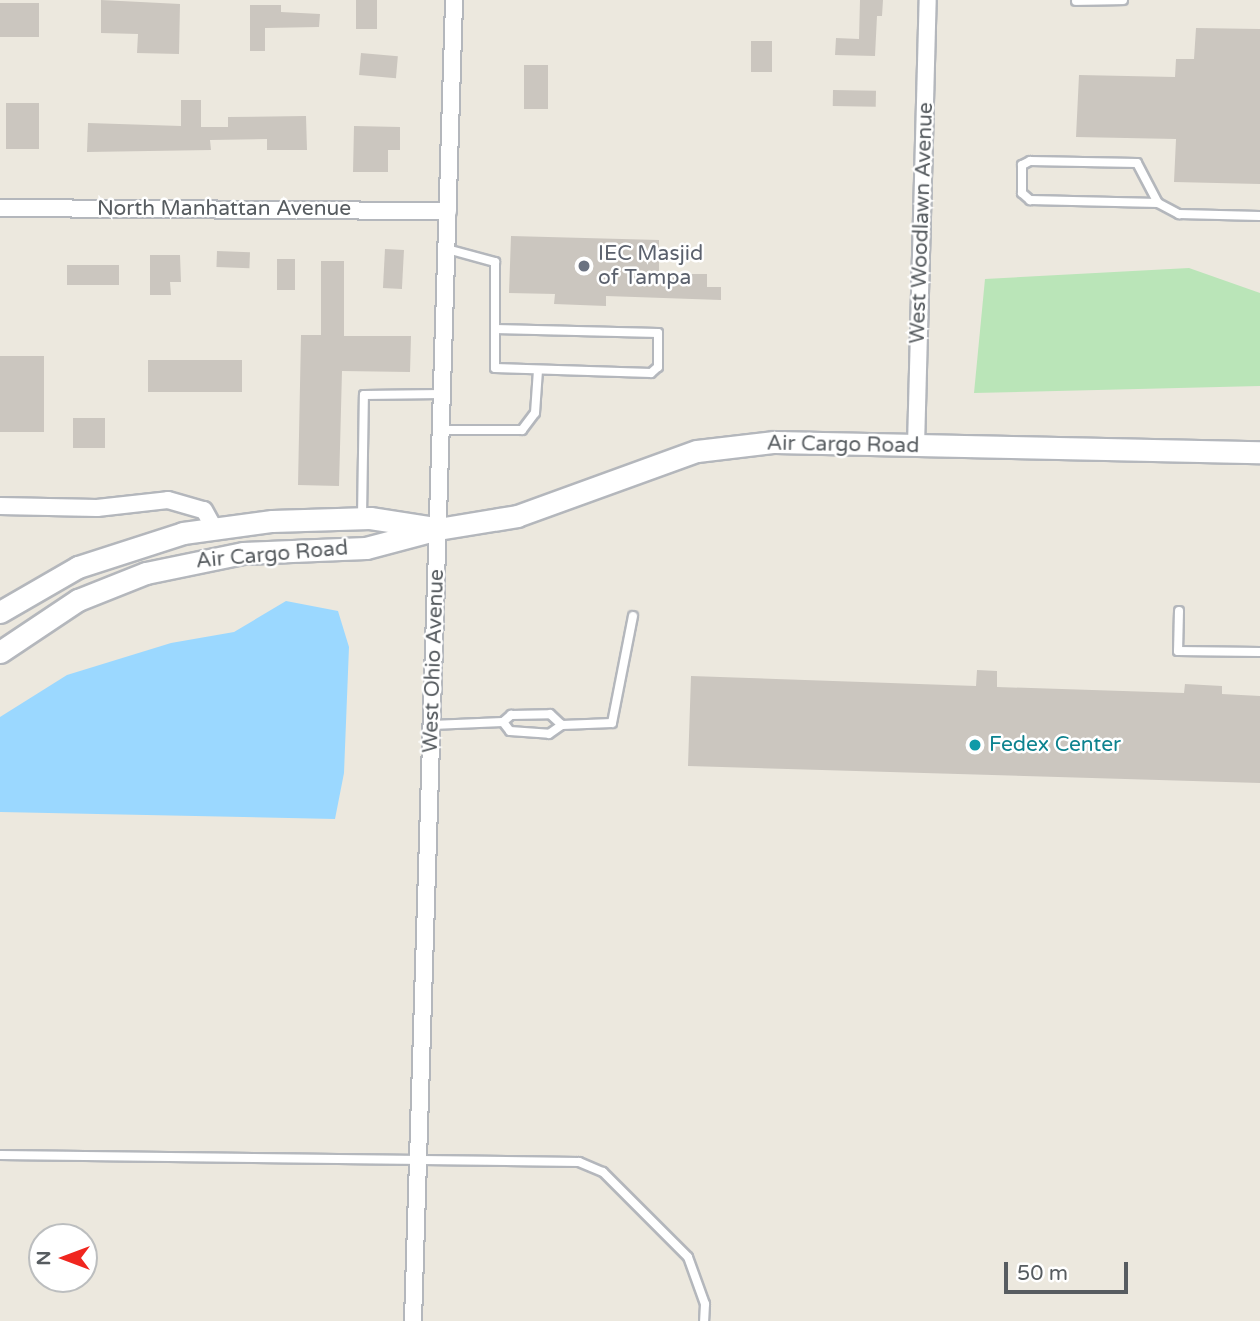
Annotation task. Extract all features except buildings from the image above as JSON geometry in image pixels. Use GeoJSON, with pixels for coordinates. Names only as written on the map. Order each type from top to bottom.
{"type":"FeatureCollection","features":[{"type":"Feature","properties":{"kind":"street","name":"West Ohio Avenue"},"geometry":{"type":"LineString","coordinates":[[413,1321],[454,0]]}},
{"type":"Feature","properties":{"kind":"street","name":"West Woodlawn Avenue"},"geometry":{"type":"LineString","coordinates":[[916,446],[928,0]]}},
{"type":"Feature","properties":{"kind":"street","name":"North Manhattan Avenue"},"geometry":{"type":"LineString","coordinates":[[0,208],[448,211]]}},
{"type":"Feature","properties":{"kind":"street","name":"Air Cargo Road"},"geometry":{"type":"LineString","coordinates":[[0,652],[78,600],[146,573],[243,553],[366,548],[438,529],[517,516],[697,451],[774,442],[1260,452]]}},
{"type":"Feature","properties":{"kind":"street"},"geometry":{"type":"LineString","coordinates":[[0,506],[97,508],[168,500],[204,510],[214,528]]}},
{"type":"Feature","properties":{"kind":"street","name":"Air Cargo Road"},"geometry":{"type":"LineString","coordinates":[[0,612],[78,567],[124,550],[214,528],[272,521],[362,518],[438,529]]}},
{"type":"Feature","properties":{"kind":"lane"},"geometry":{"type":"LineString","coordinates":[[1076,1],[1123,0]]}},
{"type":"Feature","properties":{"kind":"lane"},"geometry":{"type":"LineString","coordinates":[[1158,202],[1137,163],[1030,161],[1022,165],[1022,193],[1030,200],[1158,202],[1179,214],[1260,216]]}},
{"type":"Feature","properties":{"kind":"lane"},"geometry":{"type":"LineString","coordinates":[[447,249],[495,262],[495,329],[495,369],[651,373],[657,367],[657,333],[495,329]]}},
{"type":"Feature","properties":{"kind":"lane"},"geometry":{"type":"LineString","coordinates":[[441,430],[522,430],[535,413],[538,370]]}},
{"type":"Feature","properties":{"kind":"lane"},"geometry":{"type":"LineString","coordinates":[[362,518],[364,395],[442,394]]}},
{"type":"Feature","properties":{"kind":"lane"},"geometry":{"type":"LineString","coordinates":[[1179,611],[1178,651],[1260,652]]}},
{"type":"Feature","properties":{"kind":"lane"},"geometry":{"type":"LineString","coordinates":[[503,722],[510,731],[549,734],[562,725],[612,723],[633,616]]}},
{"type":"Feature","properties":{"kind":"lane"},"geometry":{"type":"LineString","coordinates":[[432,725],[503,722],[511,715],[550,714],[562,725]]}},
{"type":"Feature","properties":{"kind":"lane"},"geometry":{"type":"LineString","coordinates":[[0,1154],[418,1157],[579,1162],[603,1172],[688,1257],[705,1304],[705,1321]]}},
{"type":"Feature","properties":{"kind":"green space"},"geometry":{"type":"Polygon","coordinates":[[[1189,268],[1260,293],[1260,386],[974,393],[985,279],[1189,268]]]}},
{"type":"Feature","properties":{"kind":"water"},"geometry":{"type":"Polygon","coordinates":[[[286,601],[338,611],[349,647],[344,773],[335,819],[0,812],[0,717],[67,675],[171,643],[234,632],[286,601]]]}},
{"type":"Feature","properties":{"kind":"place","name":"IEC Masjid of Tampa"},"geometry":{"type":"Point","coordinates":[584,266]}},
{"type":"Feature","properties":{"kind":"place","name":"Fedex Center"},"geometry":{"type":"Point","coordinates":[975,745]}}]}
